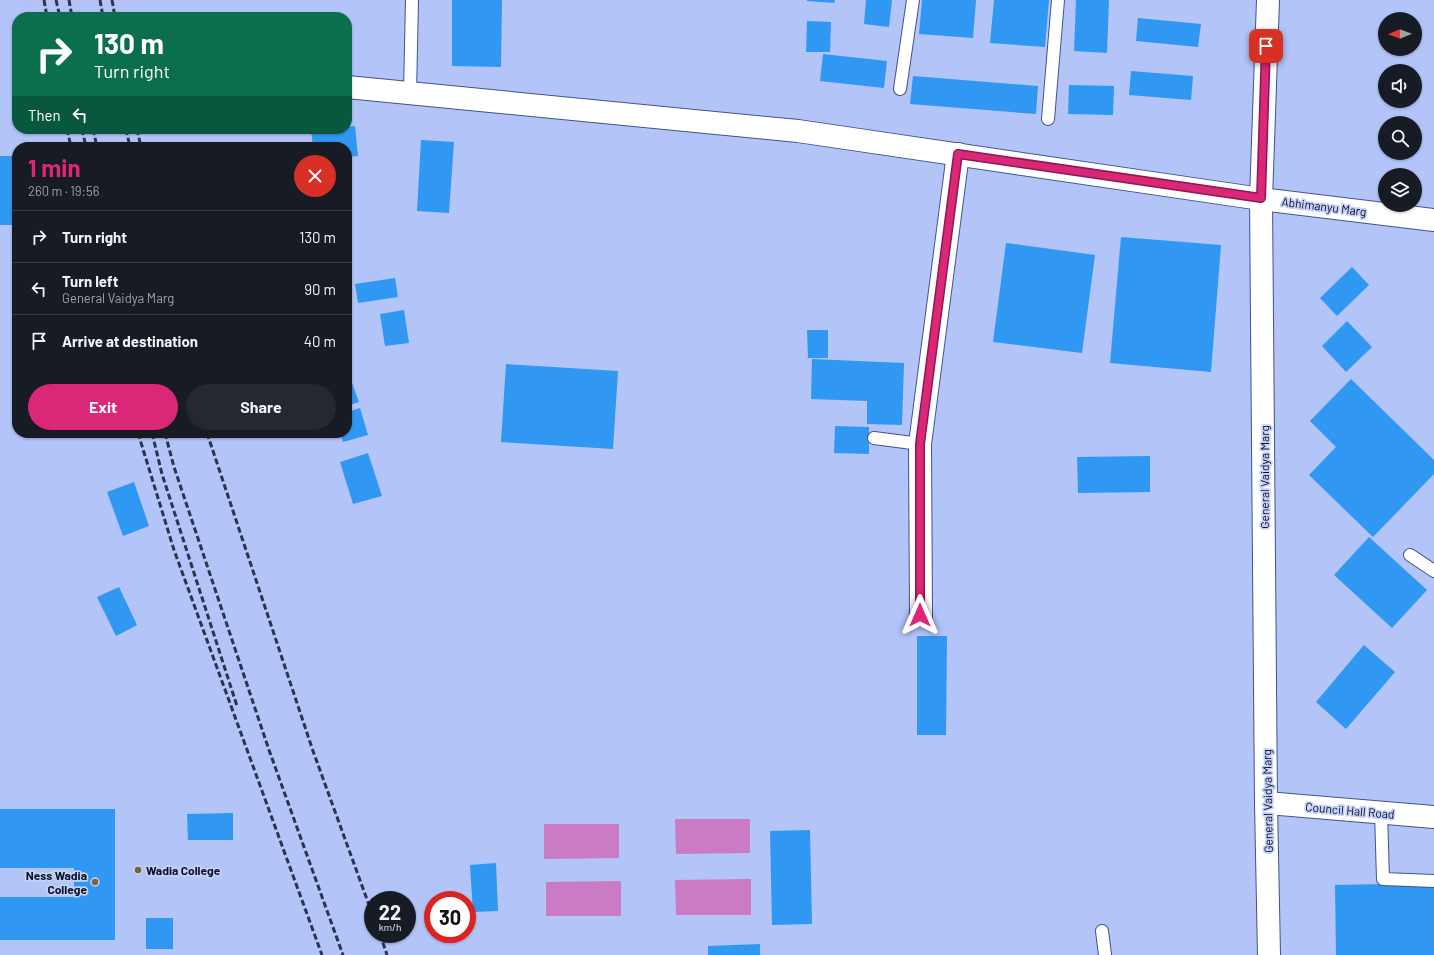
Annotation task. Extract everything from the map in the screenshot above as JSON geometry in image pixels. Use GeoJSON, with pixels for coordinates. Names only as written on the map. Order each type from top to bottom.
{"type":"FeatureCollection","features":[{"type":"Feature","properties":{"kind":"street","name":"General Vaidya Marg"},"geometry":{"type":"LineString","coordinates":[[1268,0],[1261,198],[1266,803],[1269,955]]}},
{"type":"Feature","properties":{"kind":"street","name":"Abhimanyu Marg"},"geometry":{"type":"LineString","coordinates":[[352,88],[798,131],[1261,198],[1434,220]]}},
{"type":"Feature","properties":{"kind":"street"},"geometry":{"type":"LineString","coordinates":[[920,615],[920,444],[958,154]]}},
{"type":"Feature","properties":{"kind":"street","name":"Council Hall Road"},"geometry":{"type":"LineString","coordinates":[[1266,803],[1434,817]]}},
{"type":"Feature","properties":{"kind":"lane"},"geometry":{"type":"LineString","coordinates":[[410,94],[412,0]]}},
{"type":"Feature","properties":{"kind":"lane"},"geometry":{"type":"LineString","coordinates":[[900,89],[913,0]]}},
{"type":"Feature","properties":{"kind":"lane"},"geometry":{"type":"LineString","coordinates":[[1048,119],[1058,0]]}},
{"type":"Feature","properties":{"kind":"lane"},"geometry":{"type":"LineString","coordinates":[[874,438],[920,444]]}},
{"type":"Feature","properties":{"kind":"lane"},"geometry":{"type":"LineString","coordinates":[[1410,555],[1424,566],[1434,571]]}},
{"type":"Feature","properties":{"kind":"lane"},"geometry":{"type":"LineString","coordinates":[[1381,812],[1382,879],[1434,881]]}},
{"type":"Feature","properties":{"kind":"lane"},"geometry":{"type":"LineString","coordinates":[[1102,931],[1105,955]]}},
{"type":"Feature","properties":{"kind":"shaded area"},"geometry":{"type":"Polygon","coordinates":[[[675,819],[750,819],[750,853],[676,854],[675,819]]]}},
{"type":"Feature","properties":{"kind":"shaded area"},"geometry":{"type":"Polygon","coordinates":[[[544,824],[619,824],[619,858],[544,859],[544,824]]]}},
{"type":"Feature","properties":{"kind":"shaded area"},"geometry":{"type":"Polygon","coordinates":[[[751,879],[751,915],[676,915],[675,880],[751,879]]]}},
{"type":"Feature","properties":{"kind":"shaded area"},"geometry":{"type":"Polygon","coordinates":[[[621,881],[621,916],[546,916],[546,882],[621,881]]]}},
{"type":"Feature","properties":{"kind":"building"},"geometry":{"type":"Polygon","coordinates":[[[452,0],[502,0],[501,67],[452,66],[452,0]]]}},
{"type":"Feature","properties":{"kind":"building"},"geometry":{"type":"Polygon","coordinates":[[[807,0],[835,0],[834,3],[807,0]]]}},
{"type":"Feature","properties":{"kind":"building"},"geometry":{"type":"Polygon","coordinates":[[[866,0],[892,0],[889,27],[864,24],[866,0]]]}},
{"type":"Feature","properties":{"kind":"building"},"geometry":{"type":"Polygon","coordinates":[[[922,0],[976,0],[973,38],[919,34],[922,0]]]}},
{"type":"Feature","properties":{"kind":"building"},"geometry":{"type":"Polygon","coordinates":[[[994,0],[1049,0],[1045,47],[990,43],[994,0]]]}},
{"type":"Feature","properties":{"kind":"building"},"geometry":{"type":"Polygon","coordinates":[[[1076,0],[1109,0],[1107,53],[1074,51],[1076,0]]]}},
{"type":"Feature","properties":{"kind":"building"},"geometry":{"type":"Polygon","coordinates":[[[1138,18],[1201,24],[1198,47],[1136,41],[1138,18]]]}},
{"type":"Feature","properties":{"kind":"building"},"geometry":{"type":"Polygon","coordinates":[[[807,21],[831,22],[830,52],[806,52],[807,21]]]}},
{"type":"Feature","properties":{"kind":"building"},"geometry":{"type":"Polygon","coordinates":[[[823,54],[887,61],[884,88],[820,81],[823,54]]]}},
{"type":"Feature","properties":{"kind":"building"},"geometry":{"type":"Polygon","coordinates":[[[1131,71],[1193,76],[1191,100],[1129,95],[1131,71]]]}},
{"type":"Feature","properties":{"kind":"building"},"geometry":{"type":"Polygon","coordinates":[[[913,76],[1038,86],[1036,114],[910,104],[913,76]]]}},
{"type":"Feature","properties":{"kind":"building"},"geometry":{"type":"Polygon","coordinates":[[[1069,85],[1114,86],[1113,115],[1068,114],[1069,85]]]}},
{"type":"Feature","properties":{"kind":"building"},"geometry":{"type":"Polygon","coordinates":[[[352,126],[355,126],[358,156],[352,157],[352,142],[312,142],[312,134],[352,134],[352,126]]]}},
{"type":"Feature","properties":{"kind":"building"},"geometry":{"type":"Polygon","coordinates":[[[421,140],[454,142],[449,213],[417,211],[421,140]]]}},
{"type":"Feature","properties":{"kind":"building"},"geometry":{"type":"Polygon","coordinates":[[[0,156],[12,156],[12,225],[0,225],[0,156]]]}},
{"type":"Feature","properties":{"kind":"building"},"geometry":{"type":"Polygon","coordinates":[[[1121,237],[1221,245],[1211,372],[1110,363],[1121,237]]]}},
{"type":"Feature","properties":{"kind":"building"},"geometry":{"type":"Polygon","coordinates":[[[1006,243],[1095,255],[1082,353],[993,342],[1006,243]]]}},
{"type":"Feature","properties":{"kind":"building"},"geometry":{"type":"Polygon","coordinates":[[[1352,267],[1369,285],[1337,316],[1320,298],[1352,267]]]}},
{"type":"Feature","properties":{"kind":"building"},"geometry":{"type":"Polygon","coordinates":[[[395,278],[398,297],[358,303],[355,284],[395,278]]]}},
{"type":"Feature","properties":{"kind":"building"},"geometry":{"type":"Polygon","coordinates":[[[404,310],[409,343],[385,346],[380,314],[404,310]]]}},
{"type":"Feature","properties":{"kind":"building"},"geometry":{"type":"Polygon","coordinates":[[[1347,321],[1372,347],[1346,372],[1322,346],[1347,321]]]}},
{"type":"Feature","properties":{"kind":"building"},"geometry":{"type":"Polygon","coordinates":[[[807,330],[828,330],[828,358],[808,358],[807,330]]]}},
{"type":"Feature","properties":{"kind":"building"},"geometry":{"type":"Polygon","coordinates":[[[812,359],[904,363],[902,425],[867,424],[867,401],[811,399],[812,359]]]}},
{"type":"Feature","properties":{"kind":"building"},"geometry":{"type":"Polygon","coordinates":[[[506,364],[618,371],[613,449],[501,442],[506,364]]]}},
{"type":"Feature","properties":{"kind":"building"},"geometry":{"type":"Polygon","coordinates":[[[1351,379],[1434,460],[1434,474],[1373,537],[1309,475],[1336,447],[1310,421],[1351,379]]]}},
{"type":"Feature","properties":{"kind":"building"},"geometry":{"type":"Polygon","coordinates":[[[352,383],[359,402],[352,404],[352,383]]]}},
{"type":"Feature","properties":{"kind":"building"},"geometry":{"type":"Polygon","coordinates":[[[360,408],[368,435],[343,442],[342,438],[352,438],[352,410],[360,408]]]}},
{"type":"Feature","properties":{"kind":"building"},"geometry":{"type":"Polygon","coordinates":[[[835,426],[869,427],[869,454],[834,453],[835,426]]]}},
{"type":"Feature","properties":{"kind":"building"},"geometry":{"type":"Polygon","coordinates":[[[368,453],[382,496],[353,504],[340,462],[368,453]]]}},
{"type":"Feature","properties":{"kind":"building"},"geometry":{"type":"Polygon","coordinates":[[[1150,456],[1150,492],[1078,493],[1077,457],[1150,456]]]}},
{"type":"Feature","properties":{"kind":"building"},"geometry":{"type":"Polygon","coordinates":[[[134,482],[149,526],[123,536],[107,492],[134,482]]]}},
{"type":"Feature","properties":{"kind":"building"},"geometry":{"type":"Polygon","coordinates":[[[1369,537],[1427,590],[1392,628],[1334,575],[1369,537]]]}},
{"type":"Feature","properties":{"kind":"building"},"geometry":{"type":"Polygon","coordinates":[[[119,587],[137,625],[116,636],[97,597],[119,587]]]}},
{"type":"Feature","properties":{"kind":"building"},"geometry":{"type":"Polygon","coordinates":[[[917,636],[947,636],[946,735],[917,735],[917,636]]]}},
{"type":"Feature","properties":{"kind":"building"},"geometry":{"type":"Polygon","coordinates":[[[1364,645],[1395,672],[1346,729],[1316,702],[1364,645]]]}},
{"type":"Feature","properties":{"kind":"building","name":"Ness Wadia College"},"geometry":{"type":"Polygon","coordinates":[[[0,809],[115,809],[115,940],[0,940],[0,897],[74,897],[74,868],[0,868],[0,809]]]}},
{"type":"Feature","properties":{"kind":"building"},"geometry":{"type":"Polygon","coordinates":[[[233,813],[233,840],[188,840],[187,814],[233,813]]]}},
{"type":"Feature","properties":{"kind":"building"},"geometry":{"type":"Polygon","coordinates":[[[810,830],[812,924],[772,925],[770,831],[810,830]]]}},
{"type":"Feature","properties":{"kind":"building"},"geometry":{"type":"Polygon","coordinates":[[[496,863],[498,911],[476,912],[476,891],[472,891],[470,865],[496,863]]]}},
{"type":"Feature","properties":{"kind":"building"},"geometry":{"type":"Polygon","coordinates":[[[1434,883],[1434,955],[1336,955],[1335,885],[1434,883]]]}},
{"type":"Feature","properties":{"kind":"building"},"geometry":{"type":"Polygon","coordinates":[[[146,918],[173,918],[173,949],[146,949],[146,918]]]}},
{"type":"Feature","properties":{"kind":"building"},"geometry":{"type":"Polygon","coordinates":[[[760,944],[760,955],[708,955],[708,946],[760,944]]]}},
{"type":"Feature","properties":{"kind":"railway"},"geometry":{"type":"LineString","coordinates":[[44,0],[46,12]]}},
{"type":"Feature","properties":{"kind":"railway"},"geometry":{"type":"LineString","coordinates":[[56,0],[59,12]]}},
{"type":"Feature","properties":{"kind":"railway"},"geometry":{"type":"LineString","coordinates":[[69,0],[71,12]]}},
{"type":"Feature","properties":{"kind":"railway"},"geometry":{"type":"LineString","coordinates":[[100,0],[102,12]]}},
{"type":"Feature","properties":{"kind":"railway"},"geometry":{"type":"LineString","coordinates":[[112,0],[114,12]]}},
{"type":"Feature","properties":{"kind":"railway"},"geometry":{"type":"LineString","coordinates":[[68,134],[70,142]]}},
{"type":"Feature","properties":{"kind":"railway"},"geometry":{"type":"LineString","coordinates":[[83,134],[85,142]]}},
{"type":"Feature","properties":{"kind":"railway"},"geometry":{"type":"LineString","coordinates":[[94,134],[96,142]]}},
{"type":"Feature","properties":{"kind":"railway"},"geometry":{"type":"LineString","coordinates":[[127,134],[129,142]]}},
{"type":"Feature","properties":{"kind":"railway"},"geometry":{"type":"LineString","coordinates":[[138,134],[140,142]]}},
{"type":"Feature","properties":{"kind":"railway"},"geometry":{"type":"LineString","coordinates":[[140,438],[174,550],[322,955]]}},
{"type":"Feature","properties":{"kind":"railway"},"geometry":{"type":"LineString","coordinates":[[153,438],[162,474],[237,706]]}},
{"type":"Feature","properties":{"kind":"railway"},"geometry":{"type":"LineString","coordinates":[[166,438],[174,467],[269,750],[343,955]]}},
{"type":"Feature","properties":{"kind":"railway"},"geometry":{"type":"LineString","coordinates":[[209,438],[313,751],[364,891]]}},
{"type":"Feature","properties":{"kind":"railway"},"geometry":{"type":"LineString","coordinates":[[383,943],[387,955]]}},
{"type":"Feature","properties":{"kind":"place","name":"Wadia College"},"geometry":{"type":"Point","coordinates":[138,870]}},
{"type":"Feature","properties":{"kind":"place","name":"Ness Wadia College"},"geometry":{"type":"Point","coordinates":[95,882]}},
{"type":"Feature","properties":{"kind":"route"},"geometry":{"type":"LineString","coordinates":[[920,615],[920,444],[958,154],[1261,198],[1266,46]]}}]}
